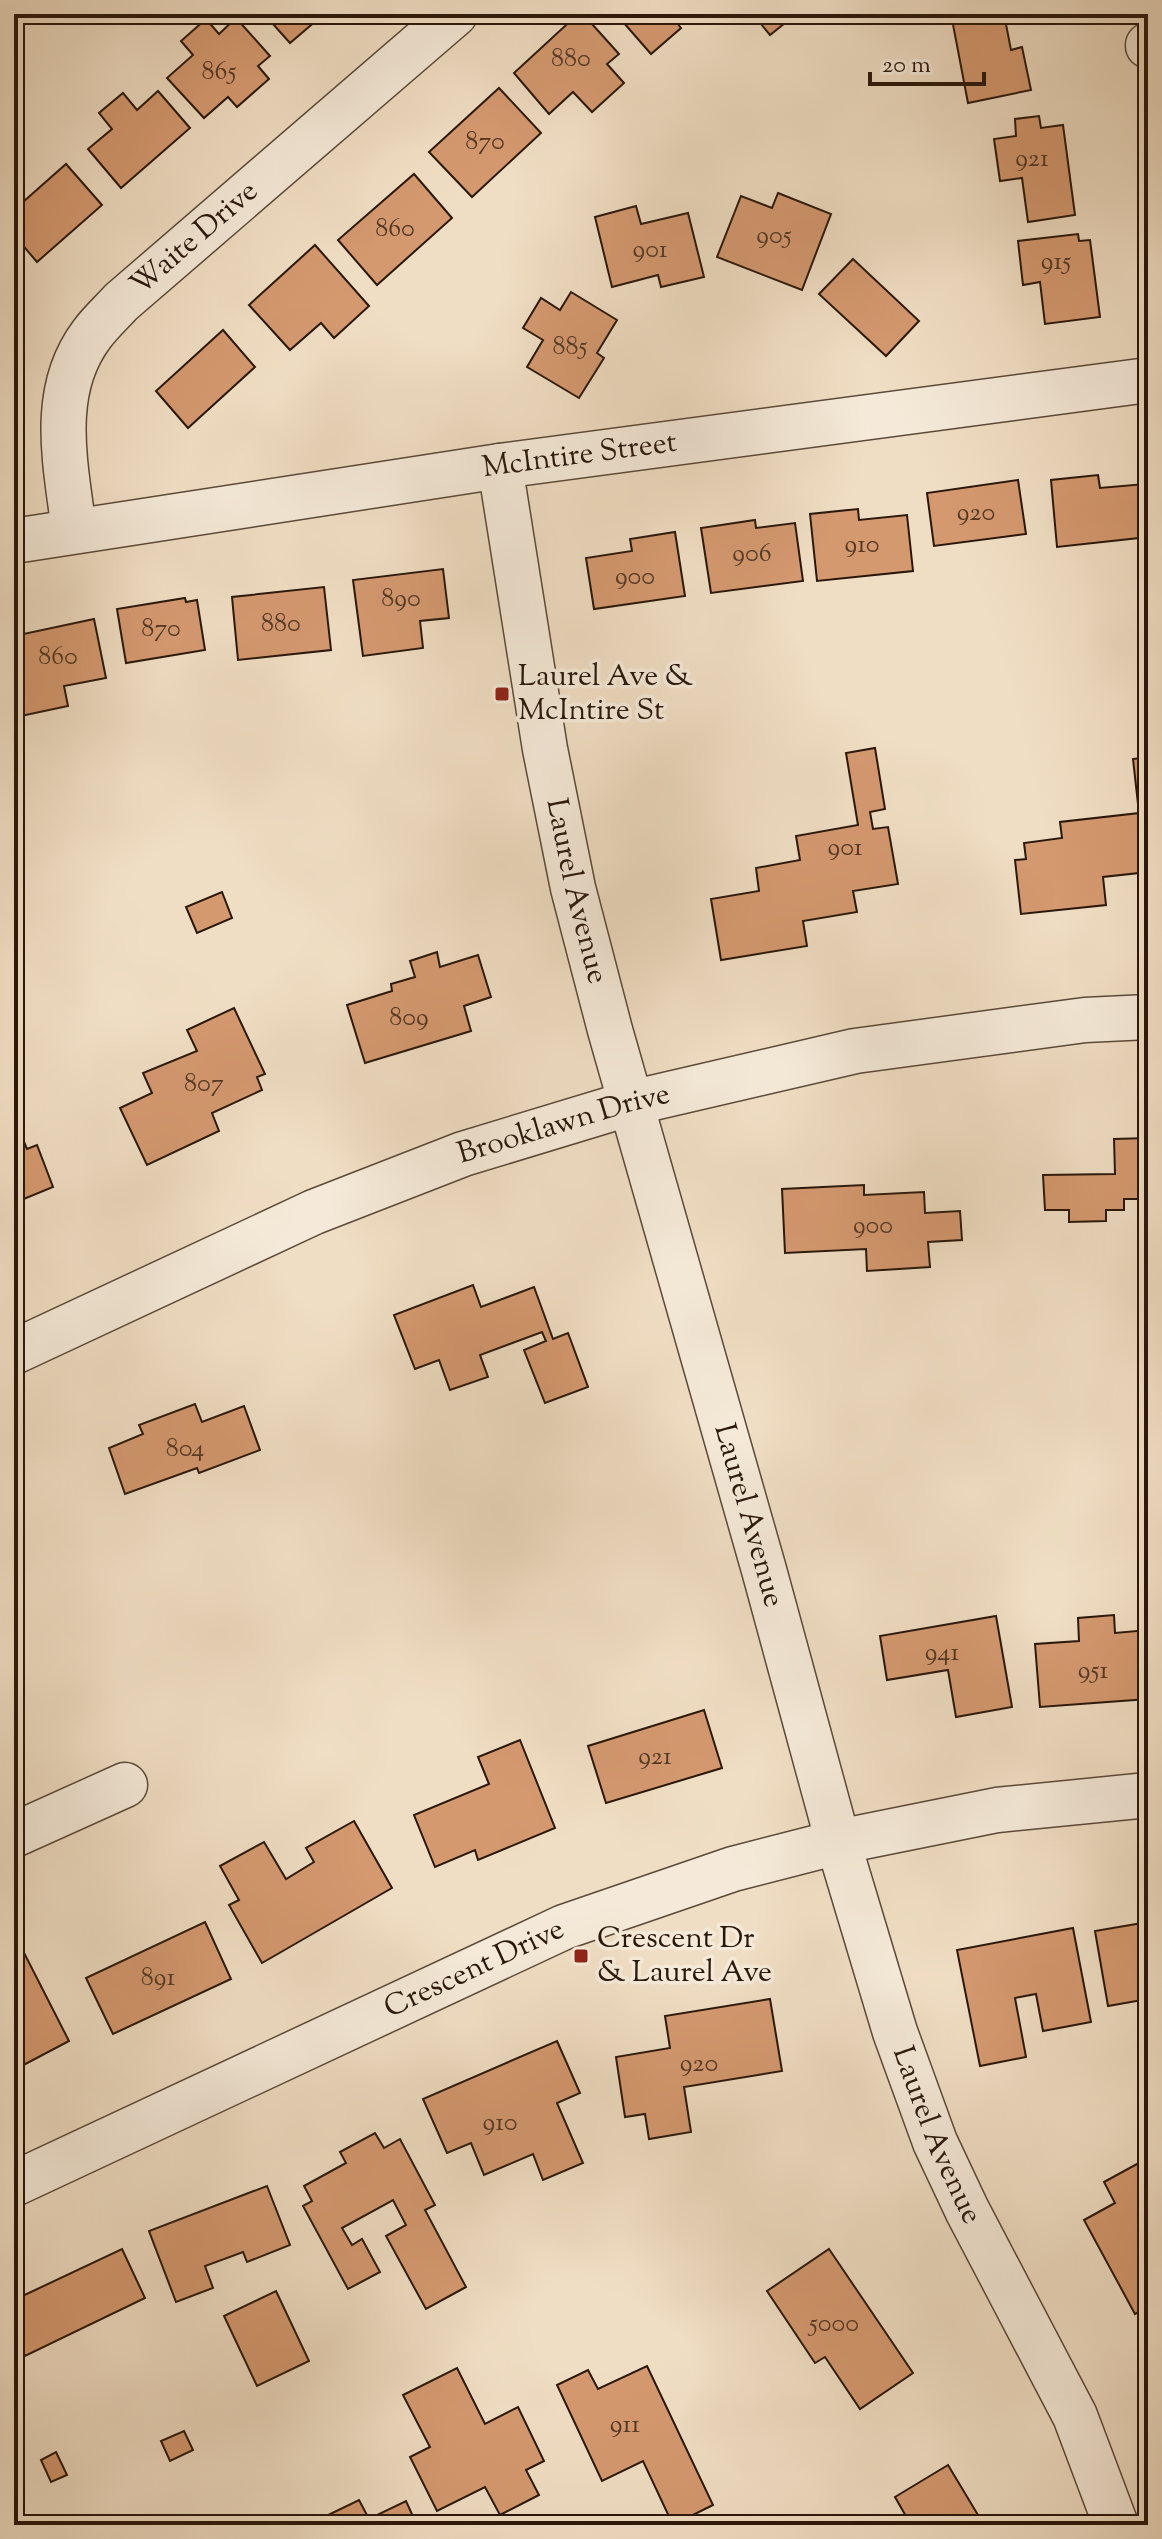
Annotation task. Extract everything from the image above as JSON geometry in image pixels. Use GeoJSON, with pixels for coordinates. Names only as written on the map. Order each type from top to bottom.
{"type":"FeatureCollection","features":[{"type":"Feature","properties":{"kind":"street","name":"Waite Drive"},"geometry":{"type":"LineString","coordinates":[[74,531],[62,421],[70,376],[90,336],[121,302],[455,14]]}},
{"type":"Feature","properties":{"kind":"street","name":"McIntire Street"},"geometry":{"type":"LineString","coordinates":[[14,541],[500,466],[1148,380]]}},
{"type":"Feature","properties":{"kind":"street","name":"Laurel Avenue"},"geometry":{"type":"LineString","coordinates":[[500,466],[522,613],[573,888],[838,1842],[895,2032],[935,2142],[967,2210],[1075,2416],[1116,2525]]}},
{"type":"Feature","properties":{"kind":"street","name":"Brooklawn Drive"},"geometry":{"type":"LineString","coordinates":[[14,1352],[314,1212],[463,1154],[631,1103],[855,1051],[1085,1020],[1148,1017]]}},
{"type":"Feature","properties":{"kind":"street"},"geometry":{"type":"LineString","coordinates":[[14,1835],[125,1785]]}},
{"type":"Feature","properties":{"kind":"street","name":"Crescent Drive"},"geometry":{"type":"LineString","coordinates":[[14,2184],[564,1927],[733,1869],[838,1842],[997,1810],[1148,1795]]}},
{"type":"Feature","properties":{"kind":"building"},"geometry":{"type":"Polygon","coordinates":[[[264,14],[324,14],[290,43],[264,14]]]}},
{"type":"Feature","properties":{"kind":"building"},"geometry":{"type":"Polygon","coordinates":[[[578,14],[583,14],[619,54],[607,64],[624,83],[592,112],[573,92],[549,114],[514,73],[578,14]]]}},
{"type":"Feature","properties":{"kind":"building"},"geometry":{"type":"Polygon","coordinates":[[[616,14],[670,14],[681,28],[651,54],[616,14]]]}},
{"type":"Feature","properties":{"kind":"building"},"geometry":{"type":"Polygon","coordinates":[[[774,14],[787,14],[790,19],[770,35],[761,24],[774,14]]]}},
{"type":"Feature","properties":{"kind":"building"},"geometry":{"type":"Polygon","coordinates":[[[951,14],[1004,14],[1011,50],[1022,47],[1031,90],[968,103],[951,14]]]}},
{"type":"Feature","properties":{"kind":"building"},"geometry":{"type":"Polygon","coordinates":[[[236,18],[270,56],[258,66],[269,79],[237,107],[228,97],[204,118],[167,78],[193,55],[181,41],[206,19],[219,34],[236,18]]]}},
{"type":"Feature","properties":{"kind":"building"},"geometry":{"type":"Polygon","coordinates":[[[499,88],[541,133],[472,197],[429,152],[499,88]]]}},
{"type":"Feature","properties":{"kind":"building"},"geometry":{"type":"Polygon","coordinates":[[[158,91],[190,128],[121,188],[88,149],[112,129],[99,113],[123,93],[137,110],[158,91]]]}},
{"type":"Feature","properties":{"kind":"building"},"geometry":{"type":"Polygon","coordinates":[[[1039,116],[1041,128],[1063,125],[1075,215],[1028,222],[1022,178],[1000,181],[994,139],[1016,136],[1015,119],[1039,116]]]}},
{"type":"Feature","properties":{"kind":"building"},"geometry":{"type":"Polygon","coordinates":[[[66,164],[102,205],[37,262],[14,235],[14,210],[66,164]]]}},
{"type":"Feature","properties":{"kind":"building"},"geometry":{"type":"Polygon","coordinates":[[[414,174],[452,218],[377,285],[338,240],[414,174]]]}},
{"type":"Feature","properties":{"kind":"building"},"geometry":{"type":"Polygon","coordinates":[[[778,193],[831,214],[802,290],[717,257],[741,196],[772,208],[778,193]]]}},
{"type":"Feature","properties":{"kind":"building"},"geometry":{"type":"Polygon","coordinates":[[[636,206],[641,224],[688,213],[704,277],[661,287],[658,275],[612,287],[595,217],[636,206]]]}},
{"type":"Feature","properties":{"kind":"building"},"geometry":{"type":"Polygon","coordinates":[[[1078,234],[1079,241],[1090,240],[1100,317],[1045,324],[1040,282],[1023,285],[1018,241],[1078,234]]]}},
{"type":"Feature","properties":{"kind":"building"},"geometry":{"type":"Polygon","coordinates":[[[315,245],[369,306],[334,338],[321,323],[290,350],[249,305],[315,245]]]}},
{"type":"Feature","properties":{"kind":"building"},"geometry":{"type":"Polygon","coordinates":[[[853,259],[919,321],[886,356],[819,294],[853,259]]]}},
{"type":"Feature","properties":{"kind":"building"},"geometry":{"type":"Polygon","coordinates":[[[571,292],[617,320],[597,353],[604,358],[579,398],[527,367],[543,340],[523,328],[541,298],[560,310],[571,292]]]}},
{"type":"Feature","properties":{"kind":"building"},"geometry":{"type":"Polygon","coordinates":[[[223,330],[255,367],[188,428],[156,391],[223,330]]]}},
{"type":"Feature","properties":{"kind":"building"},"geometry":{"type":"Polygon","coordinates":[[[1098,475],[1100,488],[1145,484],[1148,537],[1057,547],[1051,480],[1098,475]]]}},
{"type":"Feature","properties":{"kind":"building"},"geometry":{"type":"Polygon","coordinates":[[[1018,480],[1026,534],[934,546],[927,493],[1018,480]]]}},
{"type":"Feature","properties":{"kind":"building"},"geometry":{"type":"Polygon","coordinates":[[[858,509],[859,520],[907,515],[913,571],[817,581],[810,514],[858,509]]]}},
{"type":"Feature","properties":{"kind":"building"},"geometry":{"type":"Polygon","coordinates":[[[755,520],[756,528],[795,523],[803,581],[711,593],[701,528],[755,520]]]}},
{"type":"Feature","properties":{"kind":"building"},"geometry":{"type":"Polygon","coordinates":[[[675,532],[685,596],[594,609],[586,558],[632,551],[630,539],[675,532]]]}},
{"type":"Feature","properties":{"kind":"building"},"geometry":{"type":"Polygon","coordinates":[[[443,569],[449,618],[420,621],[423,648],[363,656],[353,580],[443,569]]]}},
{"type":"Feature","properties":{"kind":"building"},"geometry":{"type":"Polygon","coordinates":[[[324,587],[331,650],[238,660],[232,597],[324,587]]]}},
{"type":"Feature","properties":{"kind":"building"},"geometry":{"type":"Polygon","coordinates":[[[185,598],[186,602],[197,600],[205,650],[126,663],[117,609],[185,598]]]}},
{"type":"Feature","properties":{"kind":"building"},"geometry":{"type":"Polygon","coordinates":[[[94,619],[106,678],[64,686],[68,706],[16,717],[14,636],[94,619]]]}},
{"type":"Feature","properties":{"kind":"building"},"geometry":{"type":"Polygon","coordinates":[[[875,748],[885,809],[870,812],[873,829],[888,827],[898,884],[853,891],[857,912],[803,921],[807,946],[721,960],[711,899],[759,891],[756,868],[800,860],[796,836],[858,825],[846,753],[875,748]]]}},
{"type":"Feature","properties":{"kind":"building"},"geometry":{"type":"Polygon","coordinates":[[[1148,757],[1148,872],[1103,877],[1106,905],[1021,914],[1015,860],[1026,859],[1024,843],[1062,838],[1060,822],[1139,813],[1133,759],[1148,757]]]}},
{"type":"Feature","properties":{"kind":"building"},"geometry":{"type":"Polygon","coordinates":[[[222,892],[232,918],[197,933],[186,907],[222,892]]]}},
{"type":"Feature","properties":{"kind":"building"},"geometry":{"type":"Polygon","coordinates":[[[437,952],[440,967],[478,955],[491,997],[464,1006],[471,1031],[365,1063],[347,1005],[392,991],[391,984],[415,977],[410,961],[437,952]]]}},
{"type":"Feature","properties":{"kind":"building"},"geometry":{"type":"Polygon","coordinates":[[[234,1008],[265,1074],[257,1077],[262,1090],[212,1113],[219,1131],[147,1165],[120,1108],[152,1093],[143,1073],[197,1051],[187,1030],[234,1008]]]}},
{"type":"Feature","properties":{"kind":"building"},"geometry":{"type":"Polygon","coordinates":[[[14,1118],[27,1149],[37,1145],[53,1187],[14,1203],[14,1118]]]}},
{"type":"Feature","properties":{"kind":"building"},"geometry":{"type":"Polygon","coordinates":[[[1148,1138],[1148,1199],[1124,1199],[1124,1210],[1106,1210],[1106,1221],[1069,1222],[1069,1210],[1045,1210],[1043,1175],[1115,1174],[1114,1139],[1148,1138]]]}},
{"type":"Feature","properties":{"kind":"building"},"geometry":{"type":"Polygon","coordinates":[[[864,1185],[864,1195],[924,1192],[925,1213],[960,1211],[962,1240],[928,1242],[930,1267],[867,1271],[866,1249],[785,1253],[782,1189],[864,1185]]]}},
{"type":"Feature","properties":{"kind":"building"},"geometry":{"type":"Polygon","coordinates":[[[473,1285],[481,1307],[534,1287],[553,1339],[568,1333],[588,1387],[545,1403],[524,1350],[546,1341],[542,1332],[480,1355],[488,1377],[450,1390],[439,1360],[415,1369],[394,1315],[473,1285]]]}},
{"type":"Feature","properties":{"kind":"building"},"geometry":{"type":"Polygon","coordinates":[[[195,1404],[202,1422],[244,1406],[260,1450],[199,1473],[197,1468],[125,1494],[109,1448],[143,1434],[139,1425],[195,1404]]]}},
{"type":"Feature","properties":{"kind":"building"},"geometry":{"type":"Polygon","coordinates":[[[1114,1615],[1115,1633],[1148,1630],[1148,1699],[1040,1707],[1035,1644],[1079,1641],[1078,1618],[1114,1615]]]}},
{"type":"Feature","properties":{"kind":"building"},"geometry":{"type":"Polygon","coordinates":[[[996,1616],[1012,1707],[956,1717],[948,1670],[887,1680],[880,1636],[996,1616]]]}},
{"type":"Feature","properties":{"kind":"building"},"geometry":{"type":"Polygon","coordinates":[[[704,1710],[722,1768],[606,1803],[588,1746],[704,1710]]]}},
{"type":"Feature","properties":{"kind":"building"},"geometry":{"type":"Polygon","coordinates":[[[520,1740],[555,1828],[478,1860],[475,1850],[435,1867],[414,1815],[489,1784],[478,1757],[520,1740]]]}},
{"type":"Feature","properties":{"kind":"building"},"geometry":{"type":"Polygon","coordinates":[[[354,1821],[392,1888],[262,1963],[229,1905],[239,1900],[220,1866],[264,1842],[286,1879],[314,1862],[306,1848],[354,1821]]]}},
{"type":"Feature","properties":{"kind":"building"},"geometry":{"type":"Polygon","coordinates":[[[205,1922],[231,1979],[113,2034],[86,1978],[205,1922]]]}},
{"type":"Feature","properties":{"kind":"building"},"geometry":{"type":"Polygon","coordinates":[[[1148,1922],[1148,1999],[1108,2006],[1095,1931],[1148,1922]]]}},
{"type":"Feature","properties":{"kind":"building"},"geometry":{"type":"Polygon","coordinates":[[[1073,1928],[1091,2022],[1043,2031],[1036,1994],[1015,1998],[1026,2057],[980,2066],[957,1950],[1073,1928]]]}},
{"type":"Feature","properties":{"kind":"building"},"geometry":{"type":"Polygon","coordinates":[[[19,1943],[69,2041],[14,2070],[14,1945],[19,1943]]]}},
{"type":"Feature","properties":{"kind":"building"},"geometry":{"type":"Polygon","coordinates":[[[770,1999],[782,2071],[684,2087],[691,2132],[649,2139],[645,2114],[625,2117],[616,2057],[670,2048],[665,2016],[770,1999]]]}},
{"type":"Feature","properties":{"kind":"building"},"geometry":{"type":"Polygon","coordinates":[[[557,2041],[580,2093],[557,2103],[583,2163],[543,2180],[533,2154],[484,2175],[471,2143],[447,2153],[423,2099],[557,2041]]]}},
{"type":"Feature","properties":{"kind":"building"},"geometry":{"type":"Polygon","coordinates":[[[375,2133],[384,2148],[400,2139],[435,2205],[425,2210],[466,2287],[426,2309],[386,2236],[406,2225],[393,2200],[342,2228],[352,2245],[362,2239],[380,2272],[348,2289],[303,2206],[312,2201],[304,2186],[346,2163],[340,2152],[375,2133]]]}},
{"type":"Feature","properties":{"kind":"building"},"geometry":{"type":"Polygon","coordinates":[[[1148,2158],[1148,2306],[1135,2314],[1084,2220],[1115,2203],[1104,2182],[1148,2158]]]}},
{"type":"Feature","properties":{"kind":"building"},"geometry":{"type":"Polygon","coordinates":[[[267,2186],[290,2245],[247,2262],[243,2252],[205,2266],[213,2288],[176,2302],[149,2231],[267,2186]]]}},
{"type":"Feature","properties":{"kind":"building"},"geometry":{"type":"Polygon","coordinates":[[[122,2249],[145,2298],[25,2356],[14,2332],[14,2300],[122,2249]]]}},
{"type":"Feature","properties":{"kind":"building"},"geometry":{"type":"Polygon","coordinates":[[[829,2249],[913,2373],[860,2409],[825,2357],[815,2363],[767,2291],[829,2249]]]}},
{"type":"Feature","properties":{"kind":"building"},"geometry":{"type":"Polygon","coordinates":[[[276,2291],[309,2361],[257,2386],[224,2316],[276,2291]]]}},
{"type":"Feature","properties":{"kind":"building"},"geometry":{"type":"Polygon","coordinates":[[[647,2366],[713,2505],[673,2525],[643,2461],[602,2481],[557,2385],[588,2370],[598,2389],[647,2366]]]}},
{"type":"Feature","properties":{"kind":"building"},"geometry":{"type":"Polygon","coordinates":[[[457,2368],[485,2424],[518,2407],[544,2461],[526,2470],[539,2495],[500,2515],[485,2487],[437,2511],[410,2457],[430,2447],[403,2395],[457,2368]]]}},
{"type":"Feature","properties":{"kind":"building"},"geometry":{"type":"Polygon","coordinates":[[[184,2431],[193,2450],[170,2461],[161,2441],[184,2431]]]}},
{"type":"Feature","properties":{"kind":"building"},"geometry":{"type":"Polygon","coordinates":[[[56,2452],[67,2475],[51,2482],[41,2460],[56,2452]]]}},
{"type":"Feature","properties":{"kind":"building"},"geometry":{"type":"Polygon","coordinates":[[[948,2465],[984,2525],[911,2525],[895,2497],[948,2465]]]}},
{"type":"Feature","properties":{"kind":"building"},"geometry":{"type":"Polygon","coordinates":[[[359,2500],[369,2519],[406,2501],[417,2525],[326,2525],[322,2518],[359,2500]]]}},
{"type":"Feature","properties":{"kind":"place","name":"Laurel Ave & McIntire St"},"geometry":{"type":"Point","coordinates":[502,694]}},
{"type":"Feature","properties":{"kind":"place","name":"Crescent Dr & Laurel Ave"},"geometry":{"type":"Point","coordinates":[581,1956]}}]}
